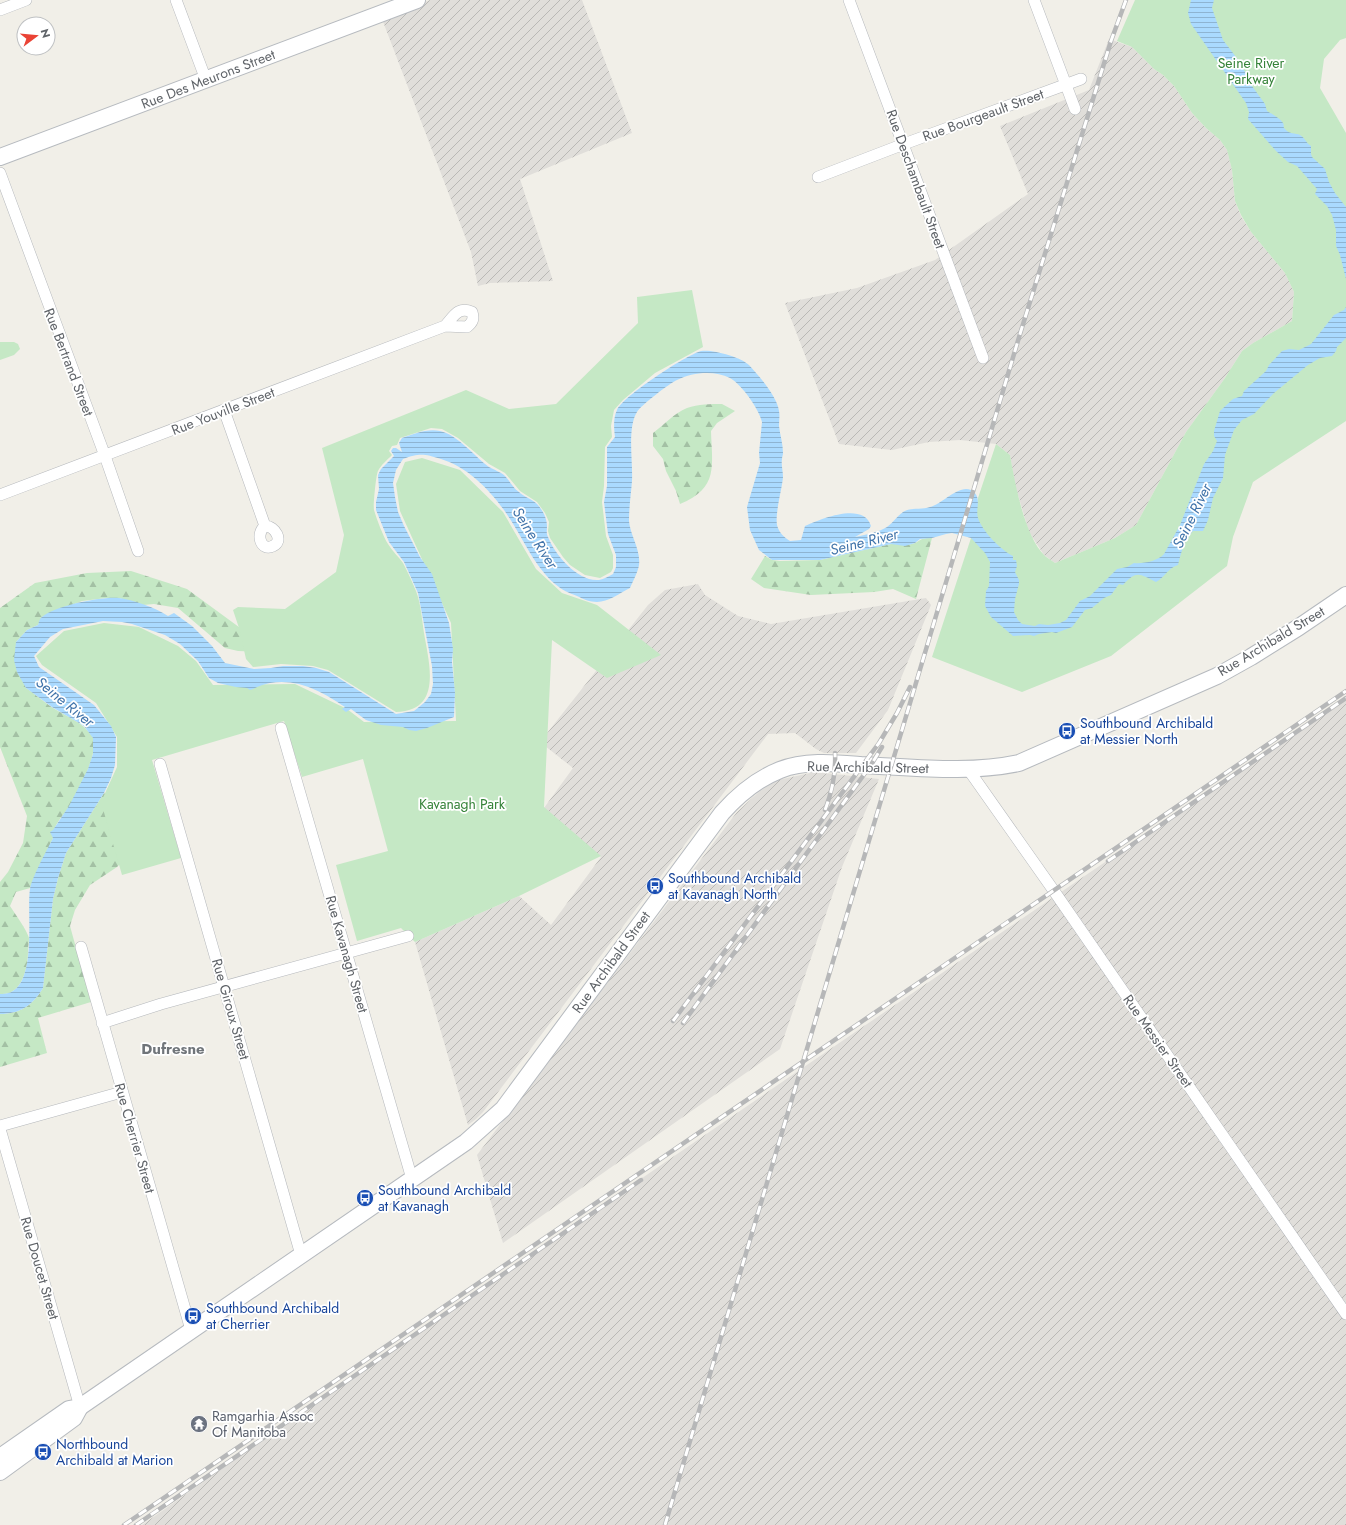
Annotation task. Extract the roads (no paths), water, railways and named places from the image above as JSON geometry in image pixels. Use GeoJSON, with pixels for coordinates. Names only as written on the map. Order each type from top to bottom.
{"type":"FeatureCollection","features":[{"type":"Feature","properties":{"kind":"main road","name":"Rue Des Meurons Street"},"geometry":{"type":"LineString","coordinates":[[0,157],[417,0]]}},
{"type":"Feature","properties":{"kind":"main road","name":"Rue Archibald Street"},"geometry":{"type":"LineString","coordinates":[[0,1457],[69,1409],[80,1406],[466,1142],[504,1109],[700,841],[722,813],[744,790],[781,770],[810,764],[968,769],[997,768],[1018,763],[1217,676],[1293,631],[1346,594]]}},
{"type":"Feature","properties":{"kind":"main road","name":"Rue Archibald Street"},"geometry":{"type":"LineString","coordinates":[[0,1472],[74,1418],[80,1406]]}},
{"type":"Feature","properties":{"kind":"street"},"geometry":{"type":"LineString","coordinates":[[0,10],[26,0]]}},
{"type":"Feature","properties":{"kind":"street"},"geometry":{"type":"LineString","coordinates":[[176,0],[206,80]]}},
{"type":"Feature","properties":{"kind":"street","name":"Rue Deschambault Street"},"geometry":{"type":"LineString","coordinates":[[849,0],[983,358]]}},
{"type":"Feature","properties":{"kind":"street"},"geometry":{"type":"LineString","coordinates":[[1034,0],[1076,109]]}},
{"type":"Feature","properties":{"kind":"street","name":"Rue Bourgeault Street"},"geometry":{"type":"LineString","coordinates":[[818,178],[904,144],[1080,79]]}},
{"type":"Feature","properties":{"kind":"street","name":"Rue Bertrand Street"},"geometry":{"type":"LineString","coordinates":[[0,173],[56,328],[105,456],[138,551]]}},
{"type":"Feature","properties":{"kind":"street","name":"Rue Youville Street"},"geometry":{"type":"LineString","coordinates":[[0,495],[445,326]]}},
{"type":"Feature","properties":{"kind":"street"},"geometry":{"type":"LineString","coordinates":[[224,410],[266,526]]}},
{"type":"Feature","properties":{"kind":"street","name":"Rue Kavanagh Street"},"geometry":{"type":"LineString","coordinates":[[281,728],[412,1179]]}},
{"type":"Feature","properties":{"kind":"street","name":"Rue Giroux Street"},"geometry":{"type":"LineString","coordinates":[[160,764],[301,1255]]}},
{"type":"Feature","properties":{"kind":"street","name":"Rue Messier Street"},"geometry":{"type":"LineString","coordinates":[[968,769],[1050,884],[1346,1314]]}},
{"type":"Feature","properties":{"kind":"street"},"geometry":{"type":"LineString","coordinates":[[102,1023],[224,987],[408,936]]}},
{"type":"Feature","properties":{"kind":"street","name":"Rue Cherrier Street"},"geometry":{"type":"LineString","coordinates":[[81,947],[191,1330]]}},
{"type":"Feature","properties":{"kind":"street"},"geometry":{"type":"LineString","coordinates":[[0,1128],[122,1092]]}},
{"type":"Feature","properties":{"kind":"street","name":"Rue Doucet Street"},"geometry":{"type":"LineString","coordinates":[[0,1128],[80,1406]]}},
{"type":"Feature","properties":{"kind":"water"},"geometry":{"type":"Polygon","coordinates":[[[1191,0],[1214,0],[1212,8],[1223,40],[1236,57],[1252,86],[1265,104],[1267,111],[1282,121],[1286,131],[1300,135],[1311,146],[1312,157],[1325,169],[1329,182],[1335,193],[1346,207],[1346,279],[1340,255],[1336,246],[1336,230],[1332,215],[1327,206],[1315,194],[1317,189],[1297,166],[1288,162],[1276,151],[1248,119],[1249,112],[1246,103],[1191,24],[1188,13],[1191,0]]]}},
{"type":"Feature","properties":{"kind":"water","name":"Seine River"},"geometry":{"type":"Polygon","coordinates":[[[1346,307],[1346,338],[1337,347],[1332,356],[1320,358],[1308,365],[1274,393],[1254,414],[1242,420],[1234,430],[1225,455],[1223,478],[1213,498],[1208,520],[1203,531],[1193,531],[1187,539],[1178,565],[1172,568],[1156,582],[1142,575],[1135,575],[1123,585],[1119,584],[1111,595],[1104,598],[1092,608],[1085,610],[1072,627],[1056,633],[1052,632],[1034,636],[1013,636],[991,617],[985,606],[986,591],[989,586],[990,562],[985,553],[971,538],[952,533],[932,538],[920,539],[915,543],[905,546],[891,544],[820,560],[772,560],[759,550],[750,530],[747,507],[760,463],[759,453],[762,422],[749,398],[735,381],[724,375],[710,373],[690,375],[677,380],[668,385],[637,412],[632,427],[631,436],[632,481],[629,521],[631,532],[637,548],[639,565],[637,574],[630,588],[605,601],[597,602],[587,600],[560,588],[555,584],[540,568],[498,502],[484,486],[460,467],[430,456],[418,455],[403,459],[396,470],[393,483],[398,512],[420,557],[432,574],[449,623],[453,649],[452,662],[455,693],[454,717],[427,728],[416,731],[403,727],[381,725],[366,720],[351,709],[346,712],[342,709],[345,707],[319,691],[300,684],[280,682],[270,683],[250,690],[247,688],[218,683],[209,678],[198,661],[180,644],[165,635],[132,624],[103,621],[63,629],[50,637],[34,656],[39,667],[94,705],[111,726],[116,737],[115,765],[104,793],[66,853],[53,899],[43,988],[30,1004],[14,1012],[0,1014],[0,994],[13,991],[21,982],[26,968],[31,884],[53,838],[50,832],[53,830],[69,806],[88,769],[93,754],[93,738],[84,726],[52,707],[26,688],[17,672],[14,660],[16,642],[27,630],[38,625],[41,618],[48,613],[57,609],[91,600],[119,598],[138,602],[168,616],[174,613],[192,626],[212,646],[225,663],[254,669],[283,666],[303,666],[316,668],[329,672],[396,714],[414,711],[425,702],[431,694],[433,684],[432,666],[418,593],[404,562],[389,542],[376,510],[379,489],[378,475],[381,469],[394,456],[391,451],[393,448],[396,448],[402,452],[399,443],[402,438],[416,433],[435,430],[447,433],[466,446],[489,467],[507,478],[517,490],[539,506],[547,523],[547,534],[551,544],[568,566],[583,577],[601,580],[613,574],[616,567],[616,555],[608,534],[604,502],[607,486],[607,447],[615,437],[614,420],[617,410],[630,396],[655,377],[682,360],[701,351],[712,351],[740,359],[749,365],[767,386],[778,405],[779,426],[783,450],[783,477],[777,525],[779,530],[786,538],[790,541],[801,540],[805,526],[831,516],[851,513],[860,514],[867,519],[871,526],[869,529],[855,537],[867,534],[887,527],[906,510],[930,507],[956,492],[966,489],[971,490],[975,493],[978,499],[977,514],[983,529],[998,545],[1013,556],[1013,560],[1016,560],[1017,566],[1015,572],[1019,580],[1019,584],[1015,599],[1014,612],[1018,620],[1022,624],[1035,626],[1039,624],[1048,625],[1060,623],[1066,620],[1080,601],[1090,596],[1117,569],[1127,567],[1134,563],[1154,560],[1164,554],[1180,525],[1204,464],[1213,451],[1217,441],[1214,436],[1214,431],[1220,411],[1233,399],[1242,396],[1244,391],[1266,371],[1269,365],[1282,351],[1289,349],[1299,350],[1311,344],[1334,315],[1344,310],[1346,307]]]}},
{"type":"Feature","properties":{"kind":"railway"},"geometry":{"type":"LineString","coordinates":[[665,1525],[1020,334],[1111,41],[1126,0]]}},
{"type":"Feature","properties":{"kind":"railway"},"geometry":{"type":"LineString","coordinates":[[673,1021],[879,743],[897,713],[910,687]]}},
{"type":"Feature","properties":{"kind":"railway"},"geometry":{"type":"LineString","coordinates":[[124,1525],[1346,691]]}},
{"type":"Feature","properties":{"kind":"railway"},"geometry":{"type":"LineString","coordinates":[[1108,861],[1346,698]]}},
{"type":"Feature","properties":{"kind":"railway"},"geometry":{"type":"LineString","coordinates":[[683,1023],[871,765],[882,747]]}},
{"type":"Feature","properties":{"kind":"railway"},"geometry":{"type":"LineString","coordinates":[[825,810],[833,782],[835,753]]}},
{"type":"Feature","properties":{"kind":"railway"},"geometry":{"type":"LineString","coordinates":[[136,1525],[641,1180]]}},
{"type":"Feature","properties":{"kind":"place","name":"Southbound Archibald at Messier North"},"geometry":{"type":"Point","coordinates":[1067,731]}},
{"type":"Feature","properties":{"kind":"place","name":"Southbound Archibald at Kavanagh North"},"geometry":{"type":"Point","coordinates":[655,886]}},
{"type":"Feature","properties":{"kind":"place","name":"Southbound Archibald at Kavanagh"},"geometry":{"type":"Point","coordinates":[365,1198]}},
{"type":"Feature","properties":{"kind":"place","name":"Southbound Archibald at Cherrier"},"geometry":{"type":"Point","coordinates":[193,1316]}},
{"type":"Feature","properties":{"kind":"place","name":"Ramgarhia Assoc Of Manitoba"},"geometry":{"type":"Point","coordinates":[199,1424]}},
{"type":"Feature","properties":{"kind":"place","name":"Northbound Archibald at Marion"},"geometry":{"type":"Point","coordinates":[43,1452]}},
{"type":"Feature","properties":{"kind":"district","name":"Dufresne"},"geometry":{"type":"Point","coordinates":[173,1049]}},
{"type":"Feature","properties":{"kind":"park label","name":"Seine River Parkway"},"geometry":{"type":"Point","coordinates":[1251,72]}},
{"type":"Feature","properties":{"kind":"park label","name":"Kavanagh Park"},"geometry":{"type":"Point","coordinates":[462,804]}}]}
